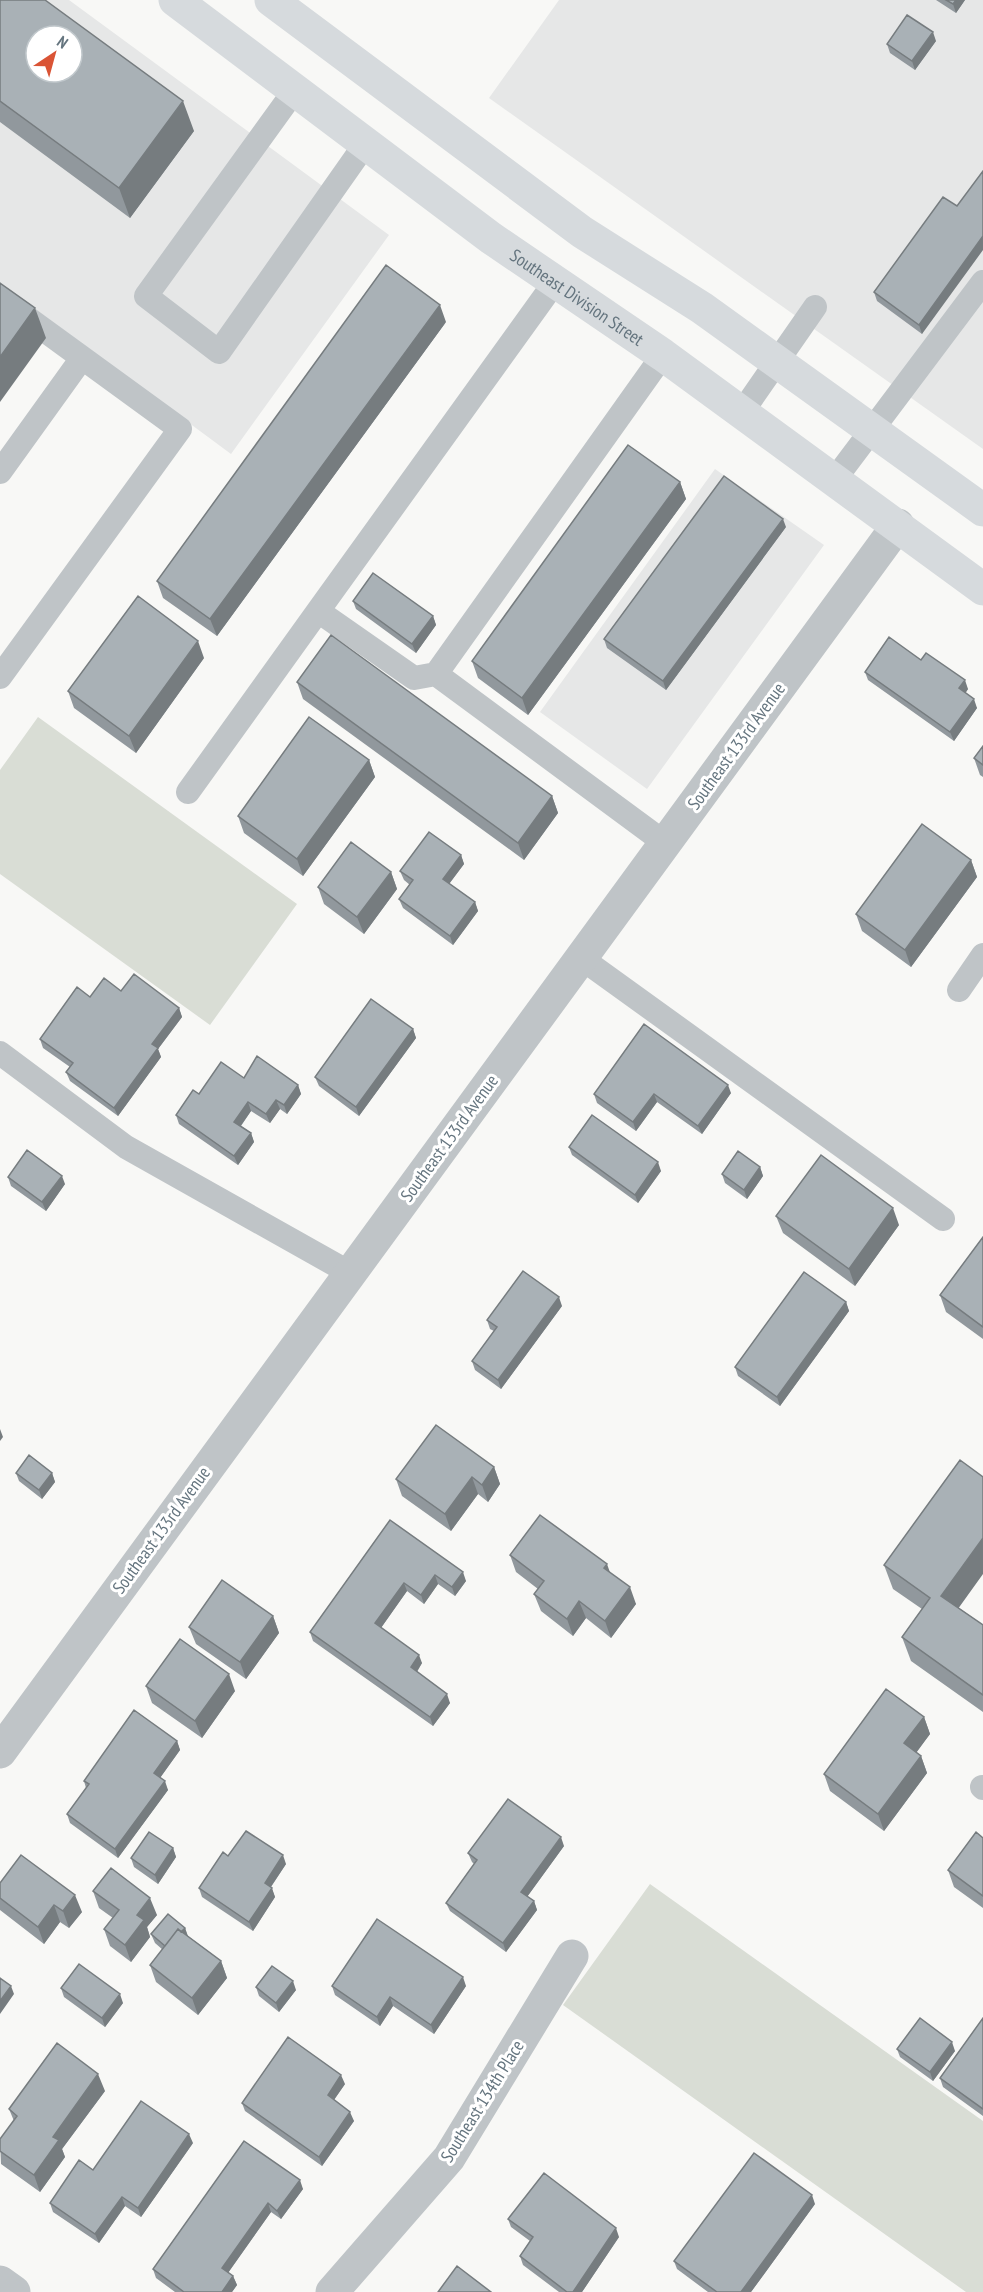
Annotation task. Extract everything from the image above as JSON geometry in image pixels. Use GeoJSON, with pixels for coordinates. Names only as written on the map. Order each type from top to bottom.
{"type":"FeatureCollection","features":[{"type":"Feature","properties":{"kind":"main road","name":"Southeast Division Street"},"geometry":{"type":"LineString","coordinates":[[175,0],[491,238],[663,355],[983,589]]}},
{"type":"Feature","properties":{"kind":"main road"},"geometry":{"type":"LineString","coordinates":[[271,0],[582,232],[702,309],[983,510]]}},
{"type":"Feature","properties":{"kind":"street","name":"Southeast 133rd Avenue"},"geometry":{"type":"LineString","coordinates":[[0,1752],[898,525]]}},
{"type":"Feature","properties":{"kind":"street","name":"Southeast 134th Place"},"geometry":{"type":"LineString","coordinates":[[332,2292],[449,2158],[572,1956]]}},
{"type":"Feature","properties":{"kind":"street"},"geometry":{"type":"LineString","coordinates":[[0,2282],[14,2292]]}},
{"type":"Feature","properties":{"kind":"lane"},"geometry":{"type":"LineString","coordinates":[[295,90],[146,296],[219,352],[366,143]]}},
{"type":"Feature","properties":{"kind":"lane"},"geometry":{"type":"LineString","coordinates":[[188,792],[555,282]]}},
{"type":"Feature","properties":{"kind":"lane"},"geometry":{"type":"LineString","coordinates":[[835,479],[983,282]]}},
{"type":"Feature","properties":{"kind":"lane"},"geometry":{"type":"LineString","coordinates":[[0,298],[180,429],[0,677]]}},
{"type":"Feature","properties":{"kind":"lane"},"geometry":{"type":"LineString","coordinates":[[741,412],[815,307]]}},
{"type":"Feature","properties":{"kind":"lane"},"geometry":{"type":"LineString","coordinates":[[318,611],[414,678],[436,674],[663,355]]}},
{"type":"Feature","properties":{"kind":"lane"},"geometry":{"type":"LineString","coordinates":[[0,472],[82,357]]}},
{"type":"Feature","properties":{"kind":"lane"},"geometry":{"type":"LineString","coordinates":[[436,674],[665,843]]}},
{"type":"Feature","properties":{"kind":"lane"},"geometry":{"type":"LineString","coordinates":[[959,990],[983,955]]}},
{"type":"Feature","properties":{"kind":"lane"},"geometry":{"type":"LineString","coordinates":[[581,958],[943,1219]]}},
{"type":"Feature","properties":{"kind":"lane"},"geometry":{"type":"LineString","coordinates":[[0,1053],[126,1147],[350,1273]]}},
{"type":"Feature","properties":{"kind":"shaded area"},"geometry":{"type":"Polygon","coordinates":[[[0,0],[69,0],[389,235],[231,454],[0,283],[0,0]]]}},
{"type":"Feature","properties":{"kind":"shaded area"},"geometry":{"type":"Polygon","coordinates":[[[559,0],[983,0],[983,449],[489,98],[559,0]]]}},
{"type":"Feature","properties":{"kind":"shaded area"},"geometry":{"type":"Polygon","coordinates":[[[715,469],[824,545],[647,789],[540,712],[715,469]]]}},
{"type":"Feature","properties":{"kind":"shaded area"},"geometry":{"type":"Polygon","coordinates":[[[38,717],[297,904],[210,1025],[0,874],[0,770],[38,717]]]}},
{"type":"Feature","properties":{"kind":"shaded area"},"geometry":{"type":"Polygon","coordinates":[[[650,1884],[983,2121],[983,2292],[966,2292],[563,2005],[650,1884]]]}},
{"type":"Feature","properties":{"kind":"building"},"geometry":{"type":"Polygon","coordinates":[[[0,0],[45,0],[78,24],[24,24],[24,84],[84,84],[84,29],[183,101],[119,188],[0,101],[0,0]]]}},
{"type":"Feature","properties":{"kind":"building"},"geometry":{"type":"Polygon","coordinates":[[[907,15],[933,32],[912,61],[887,44],[907,15]]]}},
{"type":"Feature","properties":{"kind":"building"},"geometry":{"type":"Polygon","coordinates":[[[983,171],[983,236],[919,325],[874,292],[943,197],[957,206],[983,171]]]}},
{"type":"Feature","properties":{"kind":"building"},"geometry":{"type":"Polygon","coordinates":[[[386,265],[440,305],[210,619],[157,581],[386,265]]]}},
{"type":"Feature","properties":{"kind":"building"},"geometry":{"type":"Polygon","coordinates":[[[0,283],[35,308],[0,357],[0,283]]]}},
{"type":"Feature","properties":{"kind":"building"},"geometry":{"type":"Polygon","coordinates":[[[628,445],[680,482],[522,698],[472,661],[628,445]]]}},
{"type":"Feature","properties":{"kind":"building"},"geometry":{"type":"Polygon","coordinates":[[[724,476],[783,519],[663,681],[604,639],[724,476]]]}},
{"type":"Feature","properties":{"kind":"building"},"geometry":{"type":"Polygon","coordinates":[[[373,573],[433,616],[412,644],[353,601],[373,573]]]}},
{"type":"Feature","properties":{"kind":"building"},"geometry":{"type":"Polygon","coordinates":[[[138,596],[198,641],[129,736],[68,691],[138,596]]]}},
{"type":"Feature","properties":{"kind":"building"},"geometry":{"type":"Polygon","coordinates":[[[331,635],[552,796],[518,843],[297,682],[331,635]]]}},
{"type":"Feature","properties":{"kind":"building"},"geometry":{"type":"Polygon","coordinates":[[[889,637],[921,660],[926,653],[965,680],[959,688],[974,699],[950,732],[865,672],[889,637]]]}},
{"type":"Feature","properties":{"kind":"building"},"geometry":{"type":"Polygon","coordinates":[[[309,717],[369,760],[297,859],[238,816],[309,717]]]}},
{"type":"Feature","properties":{"kind":"building"},"geometry":{"type":"Polygon","coordinates":[[[983,746],[983,765],[974,758],[983,746]]]}},
{"type":"Feature","properties":{"kind":"building"},"geometry":{"type":"Polygon","coordinates":[[[922,824],[971,860],[905,950],[856,914],[922,824]]]}},
{"type":"Feature","properties":{"kind":"building"},"geometry":{"type":"Polygon","coordinates":[[[429,832],[461,855],[443,879],[475,902],[450,936],[399,899],[413,880],[400,871],[429,832]]]}},
{"type":"Feature","properties":{"kind":"building"},"geometry":{"type":"Polygon","coordinates":[[[351,842],[391,872],[357,917],[318,887],[351,842]]]}},
{"type":"Feature","properties":{"kind":"building"},"geometry":{"type":"Polygon","coordinates":[[[134,974],[179,1008],[152,1044],[158,1048],[114,1108],[66,1072],[73,1063],[40,1039],[77,987],[90,997],[104,978],[121,991],[134,974]]]}},
{"type":"Feature","properties":{"kind":"building"},"geometry":{"type":"Polygon","coordinates":[[[371,999],[413,1029],[356,1107],[315,1077],[371,999]]]}},
{"type":"Feature","properties":{"kind":"building"},"geometry":{"type":"Polygon","coordinates":[[[644,1024],[728,1085],[698,1126],[654,1094],[633,1122],[594,1094],[644,1024]]]}},
{"type":"Feature","properties":{"kind":"building"},"geometry":{"type":"Polygon","coordinates":[[[257,1056],[298,1085],[284,1105],[276,1100],[266,1114],[248,1102],[234,1122],[251,1133],[234,1156],[176,1115],[193,1090],[199,1094],[221,1062],[244,1078],[257,1056]]]}},
{"type":"Feature","properties":{"kind":"building"},"geometry":{"type":"Polygon","coordinates":[[[592,1115],[658,1162],[635,1195],[569,1147],[592,1115]]]}},
{"type":"Feature","properties":{"kind":"building"},"geometry":{"type":"Polygon","coordinates":[[[27,1150],[62,1176],[42,1202],[8,1177],[27,1150]]]}},
{"type":"Feature","properties":{"kind":"building"},"geometry":{"type":"Polygon","coordinates":[[[738,1151],[760,1167],[744,1190],[722,1174],[738,1151]]]}},
{"type":"Feature","properties":{"kind":"building"},"geometry":{"type":"Polygon","coordinates":[[[821,1155],[893,1208],[849,1269],[776,1216],[821,1155]]]}},
{"type":"Feature","properties":{"kind":"building"},"geometry":{"type":"Polygon","coordinates":[[[983,1237],[983,1327],[940,1295],[983,1237]]]}},
{"type":"Feature","properties":{"kind":"building"},"geometry":{"type":"Polygon","coordinates":[[[523,1271],[559,1297],[498,1380],[472,1361],[497,1327],[487,1320],[523,1271]]]}},
{"type":"Feature","properties":{"kind":"building"},"geometry":{"type":"Polygon","coordinates":[[[804,1272],[846,1302],[777,1397],[735,1367],[804,1272]]]}},
{"type":"Feature","properties":{"kind":"building"},"geometry":{"type":"Polygon","coordinates":[[[436,1425],[494,1467],[482,1485],[472,1477],[445,1514],[396,1479],[436,1425]]]}},
{"type":"Feature","properties":{"kind":"building"},"geometry":{"type":"Polygon","coordinates":[[[29,1455],[52,1473],[39,1490],[16,1473],[29,1455]]]}},
{"type":"Feature","properties":{"kind":"building"},"geometry":{"type":"Polygon","coordinates":[[[960,1460],[983,1477],[983,1538],[941,1596],[983,1625],[983,1695],[902,1637],[930,1598],[884,1565],[960,1460]]]}},
{"type":"Feature","properties":{"kind":"building"},"geometry":{"type":"Polygon","coordinates":[[[540,1515],[607,1564],[604,1568],[630,1587],[605,1621],[579,1601],[567,1619],[534,1594],[544,1581],[510,1555],[540,1515]]]}},
{"type":"Feature","properties":{"kind":"building"},"geometry":{"type":"Polygon","coordinates":[[[390,1520],[463,1572],[452,1587],[435,1575],[421,1595],[404,1583],[375,1623],[419,1655],[411,1667],[447,1694],[430,1717],[310,1632],[390,1520]]]}},
{"type":"Feature","properties":{"kind":"building"},"geometry":{"type":"Polygon","coordinates":[[[222,1580],[273,1616],[240,1662],[189,1627],[222,1580]]]}},
{"type":"Feature","properties":{"kind":"building"},"geometry":{"type":"Polygon","coordinates":[[[180,1639],[229,1674],[195,1721],[146,1686],[180,1639]]]}},
{"type":"Feature","properties":{"kind":"building"},"geometry":{"type":"Polygon","coordinates":[[[886,1689],[924,1717],[904,1743],[921,1756],[878,1814],[824,1774],[886,1689]]]}},
{"type":"Feature","properties":{"kind":"building"},"geometry":{"type":"Polygon","coordinates":[[[134,1710],[177,1741],[154,1773],[165,1781],[115,1849],[67,1814],[89,1784],[84,1781],[134,1710]]]}},
{"type":"Feature","properties":{"kind":"building"},"geometry":{"type":"Polygon","coordinates":[[[508,1799],[561,1837],[521,1892],[534,1901],[503,1943],[446,1903],[477,1860],[468,1853],[508,1799]]]}},
{"type":"Feature","properties":{"kind":"building"},"geometry":{"type":"Polygon","coordinates":[[[246,1831],[283,1855],[265,1883],[272,1888],[249,1922],[199,1888],[223,1852],[228,1856],[246,1831]]]}},
{"type":"Feature","properties":{"kind":"building"},"geometry":{"type":"Polygon","coordinates":[[[149,1832],[173,1848],[155,1875],[131,1858],[149,1832]]]}},
{"type":"Feature","properties":{"kind":"building"},"geometry":{"type":"Polygon","coordinates":[[[976,1832],[983,1838],[983,1896],[948,1870],[976,1832]]]}},
{"type":"Feature","properties":{"kind":"building"},"geometry":{"type":"Polygon","coordinates":[[[21,1855],[75,1895],[63,1911],[54,1905],[38,1927],[0,1898],[0,1883],[21,1855]]]}},
{"type":"Feature","properties":{"kind":"building"},"geometry":{"type":"Polygon","coordinates":[[[111,1868],[150,1898],[137,1915],[144,1920],[125,1945],[104,1929],[119,1910],[93,1891],[111,1868]]]}},
{"type":"Feature","properties":{"kind":"building"},"geometry":{"type":"Polygon","coordinates":[[[168,1914],[185,1928],[181,1932],[178,1929],[165,1946],[151,1934],[168,1914]]]}},
{"type":"Feature","properties":{"kind":"building"},"geometry":{"type":"Polygon","coordinates":[[[377,1919],[463,1977],[431,2025],[390,1997],[377,2017],[332,1986],[377,1919]]]}},
{"type":"Feature","properties":{"kind":"building"},"geometry":{"type":"Polygon","coordinates":[[[178,1929],[221,1961],[192,1998],[150,1965],[178,1929]]]}},
{"type":"Feature","properties":{"kind":"building"},"geometry":{"type":"Polygon","coordinates":[[[79,1964],[120,1994],[102,2018],[61,1988],[79,1964]]]}},
{"type":"Feature","properties":{"kind":"building"},"geometry":{"type":"Polygon","coordinates":[[[272,1966],[293,1981],[276,2003],[256,1987],[272,1966]]]}},
{"type":"Feature","properties":{"kind":"building"},"geometry":{"type":"Polygon","coordinates":[[[0,1978],[11,1986],[0,2001],[0,1978]]]}},
{"type":"Feature","properties":{"kind":"building"},"geometry":{"type":"Polygon","coordinates":[[[920,2018],[952,2042],[930,2072],[897,2049],[920,2018]]]}},
{"type":"Feature","properties":{"kind":"building"},"geometry":{"type":"Polygon","coordinates":[[[983,2018],[983,2109],[940,2078],[983,2018]]]}},
{"type":"Feature","properties":{"kind":"building"},"geometry":{"type":"Polygon","coordinates":[[[288,2037],[341,2075],[328,2095],[350,2112],[319,2157],[242,2103],[288,2037]]]}},
{"type":"Feature","properties":{"kind":"building"},"geometry":{"type":"Polygon","coordinates":[[[57,2043],[98,2074],[53,2137],[59,2140],[34,2175],[0,2151],[0,2139],[17,2116],[9,2109],[57,2043]]]}},
{"type":"Feature","properties":{"kind":"building"},"geometry":{"type":"Polygon","coordinates":[[[141,2101],[189,2134],[138,2208],[122,2197],[95,2234],[50,2203],[79,2160],[93,2170],[141,2101]]]}},
{"type":"Feature","properties":{"kind":"building"},"geometry":{"type":"Polygon","coordinates":[[[244,2141],[300,2180],[277,2211],[268,2203],[222,2268],[233,2276],[222,2292],[184,2292],[153,2269],[244,2141]]]}},
{"type":"Feature","properties":{"kind":"building"},"geometry":{"type":"Polygon","coordinates":[[[754,2153],[812,2195],[741,2292],[717,2292],[674,2261],[754,2153]]]}},
{"type":"Feature","properties":{"kind":"building"},"geometry":{"type":"Polygon","coordinates":[[[544,2173],[616,2228],[573,2292],[567,2292],[520,2256],[533,2237],[508,2219],[544,2173]]]}},
{"type":"Feature","properties":{"kind":"building"},"geometry":{"type":"Polygon","coordinates":[[[457,2266],[491,2292],[438,2292],[457,2266]]]}}]}
